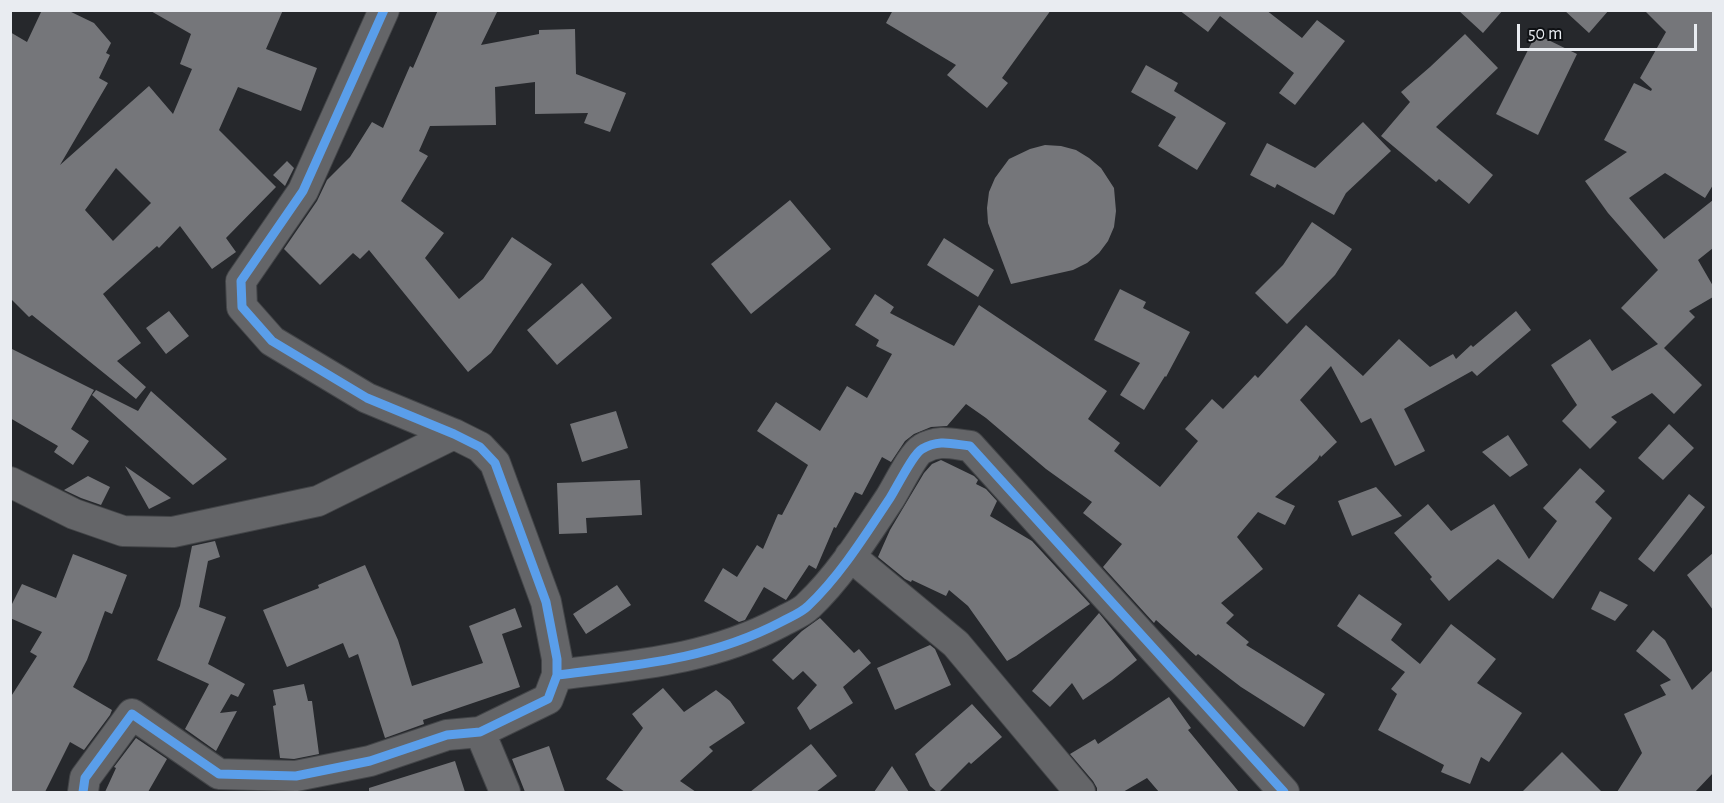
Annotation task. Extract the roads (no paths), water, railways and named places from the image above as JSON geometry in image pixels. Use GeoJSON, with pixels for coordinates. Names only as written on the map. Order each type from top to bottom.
{"type":"FeatureCollection","features":[{"type":"Feature","properties":{"kind":"street"},"geometry":{"type":"LineString","coordinates":[[83,792],[85,778],[132,714],[219,774],[296,776],[370,761],[447,735],[480,732],[548,699],[557,675],[557,659],[546,602],[495,463],[480,447],[367,398],[272,341],[242,307],[241,281],[303,191],[384,10]]}},
{"type":"Feature","properties":{"kind":"street"},"geometry":{"type":"LineString","coordinates":[[10,482],[74,514],[123,531],[173,532],[318,501],[454,435]]}},
{"type":"Feature","properties":{"kind":"street"},"geometry":{"type":"LineString","coordinates":[[557,675],[664,661],[714,650],[752,636],[806,609],[825,589],[850,556],[891,497],[919,450],[937,442],[970,446],[1284,792]]}},
{"type":"Feature","properties":{"kind":"street"},"geometry":{"type":"LineString","coordinates":[[850,556],[956,644],[1080,792]]}},
{"type":"Feature","properties":{"kind":"street"},"geometry":{"type":"LineString","coordinates":[[480,732],[505,792]]}}]}
